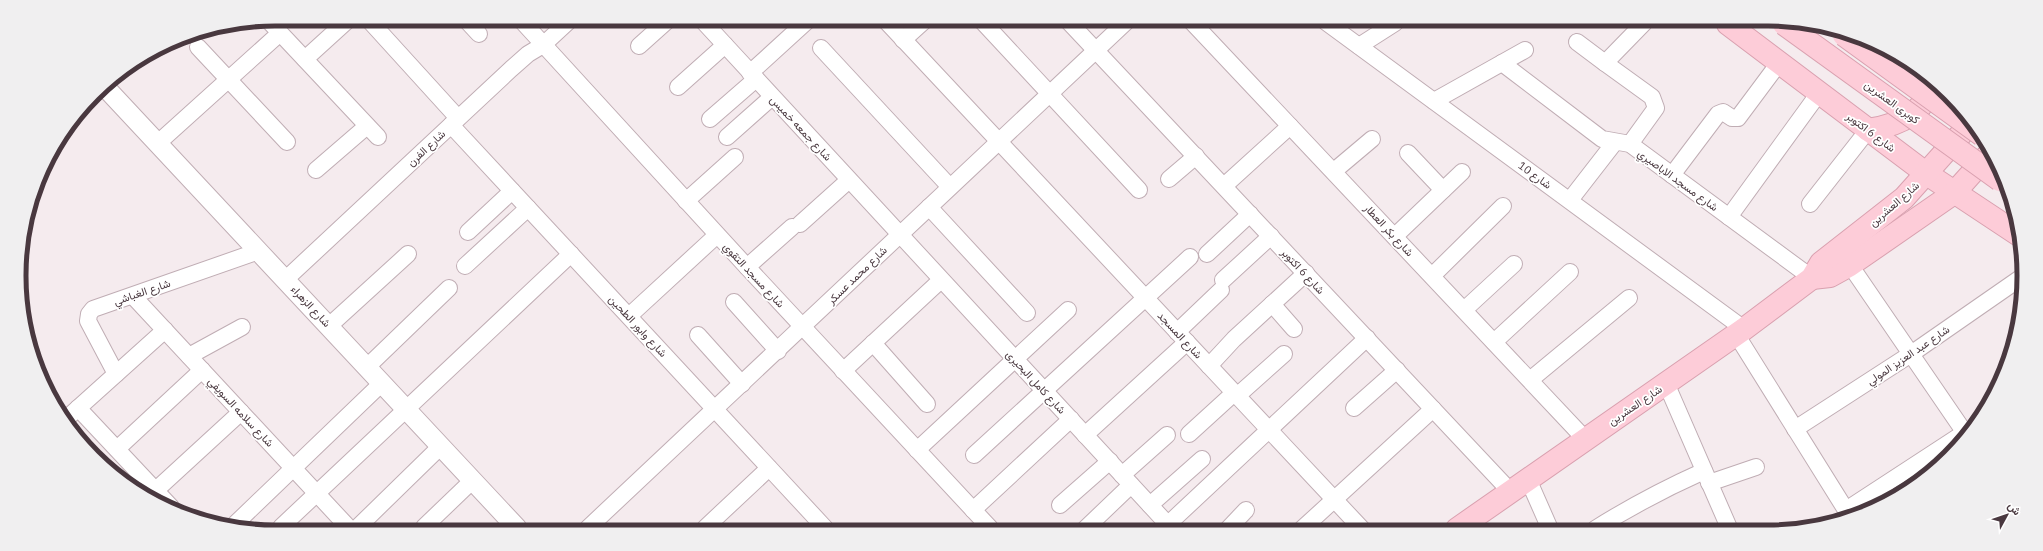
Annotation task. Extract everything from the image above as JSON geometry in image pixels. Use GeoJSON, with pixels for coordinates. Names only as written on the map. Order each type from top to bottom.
{"type":"FeatureCollection","features":[{"type":"Feature","properties":{"kind":"main road","name":"شارع 6 اكتوبر"},"geometry":{"type":"LineString","coordinates":[[1731,26],[1927,174],[2013,231]]}},
{"type":"Feature","properties":{"kind":"main road","name":"كوبرى العشرين"},"geometry":{"type":"LineString","coordinates":[[1789,27],[1997,178]]}},
{"type":"Feature","properties":{"kind":"main road"},"geometry":{"type":"LineString","coordinates":[[1851,40],[1963,121]]}},
{"type":"Feature","properties":{"kind":"main road"},"geometry":{"type":"LineString","coordinates":[[1868,130],[1888,127],[1907,119],[1922,105],[1932,88]]}},
{"type":"Feature","properties":{"kind":"main road","name":"شارع العشرين"},"geometry":{"type":"LineString","coordinates":[[1463,525],[1740,331],[1812,278],[1821,263],[1904,198],[1967,127]]}},
{"type":"Feature","properties":{"kind":"main road","name":"شارع العشرين"},"geometry":{"type":"LineString","coordinates":[[1812,278],[1830,276],[1850,265],[1954,193],[1987,157]]}},
{"type":"Feature","properties":{"kind":"street"},"geometry":{"type":"LineString","coordinates":[[274,26],[378,137]]}},
{"type":"Feature","properties":{"kind":"street"},"geometry":{"type":"LineString","coordinates":[[304,59],[341,26]]}},
{"type":"Feature","properties":{"kind":"street","name":"شارع وابور الطحين"},"geometry":{"type":"LineString","coordinates":[[374,26],[512,191],[822,525]]}},
{"type":"Feature","properties":{"kind":"street"},"geometry":{"type":"LineString","coordinates":[[472,26],[479,34]]}},
{"type":"Feature","properties":{"kind":"street","name":"شارع مسجد التقوي"},"geometry":{"type":"LineString","coordinates":[[526,26],[717,236],[987,525]]}},
{"type":"Feature","properties":{"kind":"street","name":"شارع الفرن"},"geometry":{"type":"LineString","coordinates":[[286,280],[516,64],[543,45],[564,26]]}},
{"type":"Feature","properties":{"kind":"street"},"geometry":{"type":"LineString","coordinates":[[639,46],[661,26]]}},
{"type":"Feature","properties":{"kind":"street","name":"شارع جمعه خميس"},"geometry":{"type":"LineString","coordinates":[[708,26],[900,235]]}},
{"type":"Feature","properties":{"kind":"street"},"geometry":{"type":"LineString","coordinates":[[710,119],[753,76],[794,26]]}},
{"type":"Feature","properties":{"kind":"street","name":"شارع المسجد"},"geometry":{"type":"LineString","coordinates":[[890,26],[1358,525]]}},
{"type":"Feature","properties":{"kind":"street"},"geometry":{"type":"LineString","coordinates":[[903,40],[918,26]]}},
{"type":"Feature","properties":{"kind":"street"},"geometry":{"type":"LineString","coordinates":[[987,26],[1048,94],[1139,190]]}},
{"type":"Feature","properties":{"kind":"street","name":"شارع 6 اكتوبر"},"geometry":{"type":"LineString","coordinates":[[1073,26],[1510,492]]}},
{"type":"Feature","properties":{"kind":"street","name":"شارع محمد عسكر"},"geometry":{"type":"LineString","coordinates":[[591,525],[778,351],[998,141],[1122,26]]}},
{"type":"Feature","properties":{"kind":"street","name":"شارع بكر العطار"},"geometry":{"type":"LineString","coordinates":[[1196,26],[1585,439]]}},
{"type":"Feature","properties":{"kind":"street","name":"شارع 10"},"geometry":{"type":"LineString","coordinates":[[1332,26],[1570,200],[1740,331]]}},
{"type":"Feature","properties":{"kind":"street"},"geometry":{"type":"LineString","coordinates":[[1359,46],[1389,26]]}},
{"type":"Feature","properties":{"kind":"street"},"geometry":{"type":"LineString","coordinates":[[1605,63],[1641,26]]}},
{"type":"Feature","properties":{"kind":"street"},"geometry":{"type":"LineString","coordinates":[[158,143],[280,33]]}},
{"type":"Feature","properties":{"kind":"street"},"geometry":{"type":"LineString","coordinates":[[1570,200],[1654,112],[1656,104],[1652,97],[1577,42]]}},
{"type":"Feature","properties":{"kind":"street"},"geometry":{"type":"LineString","coordinates":[[678,87],[725,45]]}},
{"type":"Feature","properties":{"kind":"street"},"geometry":{"type":"LineString","coordinates":[[198,47],[287,142]]}},
{"type":"Feature","properties":{"kind":"street"},"geometry":{"type":"LineString","coordinates":[[821,48],[950,187]]}},
{"type":"Feature","properties":{"kind":"street"},"geometry":{"type":"LineString","coordinates":[[1434,101],[1525,50]]}},
{"type":"Feature","properties":{"kind":"street","name":"شارع مسجد الاباصيري"},"geometry":{"type":"LineString","coordinates":[[1502,63],[1602,139],[1623,143],[1672,175],[1812,278]]}},
{"type":"Feature","properties":{"kind":"street"},"geometry":{"type":"LineString","coordinates":[[1672,175],[1718,114],[1724,112],[1732,118],[1738,118],[1779,63]]}},
{"type":"Feature","properties":{"kind":"street","name":"شارع الزهراء"},"geometry":{"type":"LineString","coordinates":[[108,91],[514,525]]}},
{"type":"Feature","properties":{"kind":"street"},"geometry":{"type":"LineString","coordinates":[[1729,217],[1819,93]]}},
{"type":"Feature","properties":{"kind":"street"},"geometry":{"type":"LineString","coordinates":[[727,137],[772,97]]}},
{"type":"Feature","properties":{"kind":"street"},"geometry":{"type":"LineString","coordinates":[[316,170],[367,126]]}},
{"type":"Feature","properties":{"kind":"street"},"geometry":{"type":"LineString","coordinates":[[1224,186],[1290,126]]}},
{"type":"Feature","properties":{"kind":"street"},"geometry":{"type":"LineString","coordinates":[[1810,204],[1868,130]]}},
{"type":"Feature","properties":{"kind":"street"},"geometry":{"type":"LineString","coordinates":[[1334,171],[1372,139]]}},
{"type":"Feature","properties":{"kind":"street"},"geometry":{"type":"LineString","coordinates":[[1408,153],[1443,190]]}},
{"type":"Feature","properties":{"kind":"street"},"geometry":{"type":"LineString","coordinates":[[1169,179],[1196,156]]}},
{"type":"Feature","properties":{"kind":"street"},"geometry":{"type":"LineString","coordinates":[[686,201],[735,157]]}},
{"type":"Feature","properties":{"kind":"street"},"geometry":{"type":"LineString","coordinates":[[1395,236],[1462,172]]}},
{"type":"Feature","properties":{"kind":"street"},"geometry":{"type":"LineString","coordinates":[[747,267],[849,180]]}},
{"type":"Feature","properties":{"kind":"street"},"geometry":{"type":"LineString","coordinates":[[468,232],[512,191]]}},
{"type":"Feature","properties":{"kind":"street"},"geometry":{"type":"LineString","coordinates":[[1432,276],[1503,206]]}},
{"type":"Feature","properties":{"kind":"street"},"geometry":{"type":"LineString","coordinates":[[929,207],[1027,313]]}},
{"type":"Feature","properties":{"kind":"street"},"geometry":{"type":"LineString","coordinates":[[465,266],[528,208]]}},
{"type":"Feature","properties":{"kind":"street"},"geometry":{"type":"LineString","coordinates":[[1207,254],[1250,214]]}},
{"type":"Feature","properties":{"kind":"street","name":"شارع كامل البحيرى"},"geometry":{"type":"LineString","coordinates":[[900,235],[1110,461],[1166,525]]}},
{"type":"Feature","properties":{"kind":"street"},"geometry":{"type":"LineString","coordinates":[[629,316],[717,236]]}},
{"type":"Feature","properties":{"kind":"street"},"geometry":{"type":"LineString","coordinates":[[1085,435],[1182,337],[1222,285],[1271,236]]}},
{"type":"Feature","properties":{"kind":"street","name":"شارع الغباشي"},"geometry":{"type":"LineString","coordinates":[[116,374],[88,318],[93,309],[258,251]]}},
{"type":"Feature","properties":{"kind":"street"},"geometry":{"type":"LineString","coordinates":[[329,326],[408,254]]}},
{"type":"Feature","properties":{"kind":"street"},"geometry":{"type":"LineString","coordinates":[[283,525],[571,254]]}},
{"type":"Feature","properties":{"kind":"street"},"geometry":{"type":"LineString","coordinates":[[974,455],[1190,257]]}},
{"type":"Feature","properties":{"kind":"street"},"geometry":{"type":"LineString","coordinates":[[1464,310],[1514,264]]}},
{"type":"Feature","properties":{"kind":"street"},"geometry":{"type":"LineString","coordinates":[[1850,265],[1964,429]]}},
{"type":"Feature","properties":{"kind":"street"},"geometry":{"type":"LineString","coordinates":[[1494,342],[1570,272]]}},
{"type":"Feature","properties":{"kind":"street"},"geometry":{"type":"LineString","coordinates":[[1209,366],[1234,339],[1306,273]]}},
{"type":"Feature","properties":{"kind":"street"},"geometry":{"type":"LineString","coordinates":[[843,371],[941,280]]}},
{"type":"Feature","properties":{"kind":"street","name":"شارع عبد العزيز المولي"},"geometry":{"type":"LineString","coordinates":[[1795,429],[1911,354],[2017,281]]}},
{"type":"Feature","properties":{"kind":"street"},"geometry":{"type":"LineString","coordinates":[[367,367],[449,288]]}},
{"type":"Feature","properties":{"kind":"street","name":"شارع سلامه السويفي"},"geometry":{"type":"LineString","coordinates":[[133,296],[346,525]]}},
{"type":"Feature","properties":{"kind":"street"},"geometry":{"type":"LineString","coordinates":[[1530,380],[1629,298]]}},
{"type":"Feature","properties":{"kind":"street"},"geometry":{"type":"LineString","coordinates":[[734,302],[778,351]]}},
{"type":"Feature","properties":{"kind":"street"},"geometry":{"type":"LineString","coordinates":[[1272,304],[1294,329]]}},
{"type":"Feature","properties":{"kind":"street"},"geometry":{"type":"LineString","coordinates":[[917,450],[1068,310]]}},
{"type":"Feature","properties":{"kind":"street"},"geometry":{"type":"LineString","coordinates":[[189,356],[242,328]]}},
{"type":"Feature","properties":{"kind":"street"},"geometry":{"type":"LineString","coordinates":[[69,416],[165,330]]}},
{"type":"Feature","properties":{"kind":"street"},"geometry":{"type":"LineString","coordinates":[[1740,331],[1795,429],[1847,512]]}},
{"type":"Feature","properties":{"kind":"street"},"geometry":{"type":"LineString","coordinates":[[698,335],[742,384]]}},
{"type":"Feature","properties":{"kind":"street"},"geometry":{"type":"LineString","coordinates":[[1170,525],[1268,430],[1367,338]]}},
{"type":"Feature","properties":{"kind":"street"},"geometry":{"type":"LineString","coordinates":[[873,343],[927,404]]}},
{"type":"Feature","properties":{"kind":"street"},"geometry":{"type":"LineString","coordinates":[[1189,434],[1284,354]]}},
{"type":"Feature","properties":{"kind":"street"},"geometry":{"type":"LineString","coordinates":[[117,449],[202,370]]}},
{"type":"Feature","properties":{"kind":"street"},"geometry":{"type":"LineString","coordinates":[[1354,408],[1397,370]]}},
{"type":"Feature","properties":{"kind":"street"},"geometry":{"type":"LineString","coordinates":[[237,522],[382,383]]}},
{"type":"Feature","properties":{"kind":"street"},"geometry":{"type":"LineString","coordinates":[[1666,383],[1728,525]]}},
{"type":"Feature","properties":{"kind":"street"},"geometry":{"type":"LineString","coordinates":[[78,408],[163,498]]}},
{"type":"Feature","properties":{"kind":"street"},"geometry":{"type":"LineString","coordinates":[[1306,525],[1433,409]]}},
{"type":"Feature","properties":{"kind":"street"},"geometry":{"type":"LineString","coordinates":[[156,490],[241,412]]}},
{"type":"Feature","properties":{"kind":"street"},"geometry":{"type":"LineString","coordinates":[[973,510],[1071,419]]}},
{"type":"Feature","properties":{"kind":"street"},"geometry":{"type":"LineString","coordinates":[[1088,525],[1167,435]]}},
{"type":"Feature","properties":{"kind":"street"},"geometry":{"type":"LineString","coordinates":[[1849,512],[1956,439]]}},
{"type":"Feature","properties":{"kind":"street"},"geometry":{"type":"LineString","coordinates":[[360,525],[441,446]]}},
{"type":"Feature","properties":{"kind":"street"},"geometry":{"type":"LineString","coordinates":[[1150,505],[1202,459]]}},
{"type":"Feature","properties":{"kind":"street"},"geometry":{"type":"LineString","coordinates":[[1060,505],[1110,461]]}},
{"type":"Feature","properties":{"kind":"street"},"geometry":{"type":"LineString","coordinates":[[1603,525],[1630,507],[1666,488],[1707,477],[1756,467]]}},
{"type":"Feature","properties":{"kind":"street"},"geometry":{"type":"LineString","coordinates":[[708,525],[769,468]]}},
{"type":"Feature","properties":{"kind":"street"},"geometry":{"type":"LineString","coordinates":[[1528,479],[1548,525]]}},
{"type":"Feature","properties":{"kind":"street"},"geometry":{"type":"LineString","coordinates":[[427,525],[473,480]]}},
{"type":"Feature","properties":{"kind":"street"},"geometry":{"type":"LineString","coordinates":[[1232,525],[1246,510]]}}]}
